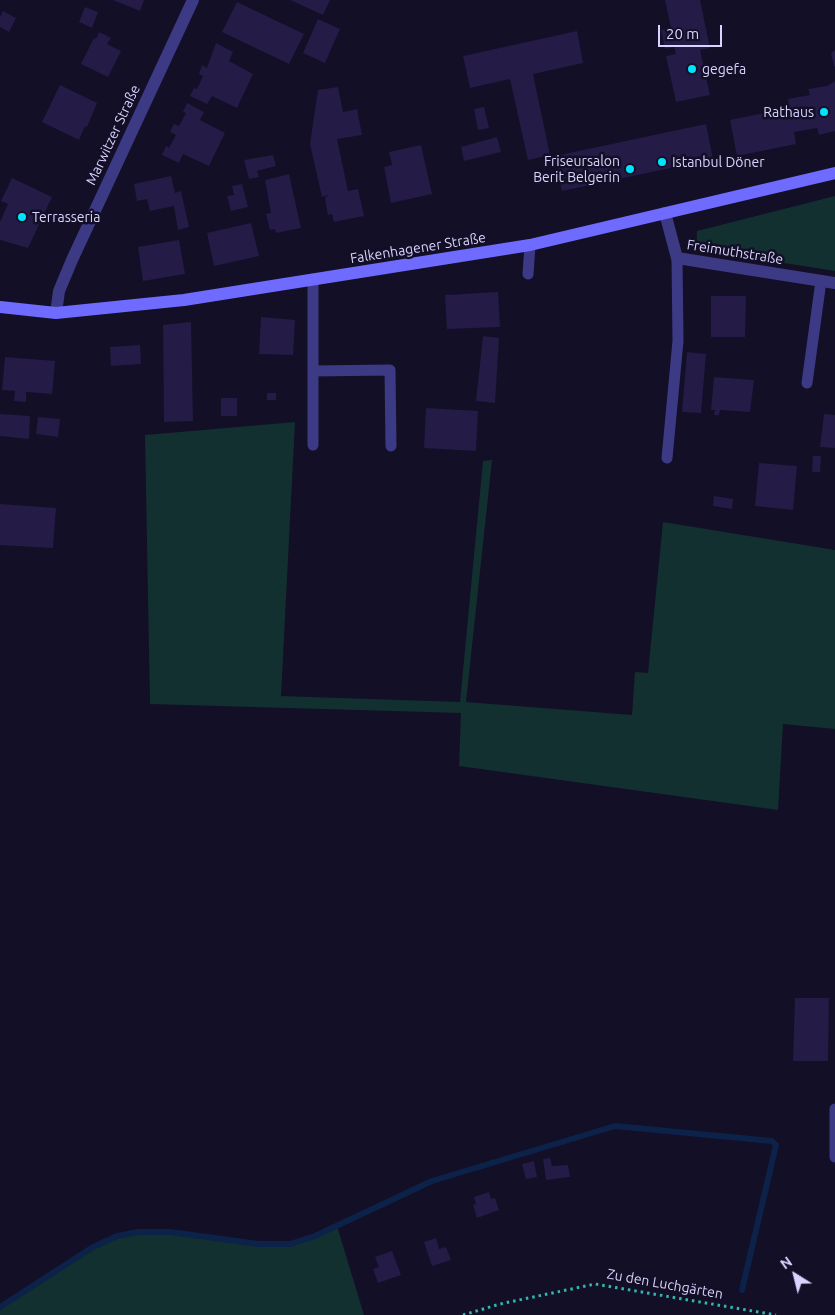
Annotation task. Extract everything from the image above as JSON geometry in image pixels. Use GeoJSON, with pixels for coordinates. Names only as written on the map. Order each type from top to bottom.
{"type":"FeatureCollection","features":[{"type":"Feature","properties":{"kind":"main road","name":"Falkenhagener Straße"},"geometry":{"type":"LineString","coordinates":[[0,307],[56,313],[184,300],[530,245],[835,173]]}},
{"type":"Feature","properties":{"kind":"street","name":"Marwitzer Straße"},"geometry":{"type":"LineString","coordinates":[[56,313],[59,291],[72,260],[193,0]]}},
{"type":"Feature","properties":{"kind":"street","name":"Freimuthstraße"},"geometry":{"type":"LineString","coordinates":[[665,213],[677,258],[835,283]]}},
{"type":"Feature","properties":{"kind":"lane"},"geometry":{"type":"LineString","coordinates":[[528,274],[530,245]]}},
{"type":"Feature","properties":{"kind":"lane"},"geometry":{"type":"LineString","coordinates":[[667,458],[678,341],[677,258]]}},
{"type":"Feature","properties":{"kind":"lane"},"geometry":{"type":"LineString","coordinates":[[313,279],[313,446]]}},
{"type":"Feature","properties":{"kind":"lane"},"geometry":{"type":"LineString","coordinates":[[807,383],[821,281]]}},
{"type":"Feature","properties":{"kind":"lane"},"geometry":{"type":"LineString","coordinates":[[313,371],[390,370],[391,446]]}},
{"type":"Feature","properties":{"kind":"lane"},"geometry":{"type":"LineString","coordinates":[[835,1109],[835,1157]]}},
{"type":"Feature","properties":{"kind":"path","name":"Zu den Luchgärten"},"geometry":{"type":"LineString","coordinates":[[463,1315],[500,1304],[595,1284],[776,1315]]}},
{"type":"Feature","properties":{"kind":"green space"},"geometry":{"type":"Polygon","coordinates":[[[835,196],[835,271],[696,249],[697,231],[835,196]]]}},
{"type":"Feature","properties":{"kind":"green space"},"geometry":{"type":"Polygon","coordinates":[[[295,422],[281,696],[460,702],[483,461],[492,460],[466,702],[632,715],[635,672],[648,673],[663,522],[835,550],[835,729],[783,724],[778,810],[459,766],[461,713],[150,704],[145,435],[295,422]]]}},
{"type":"Feature","properties":{"kind":"green space"},"geometry":{"type":"Polygon","coordinates":[[[337,1226],[364,1315],[0,1315],[0,1307],[93,1247],[117,1236],[138,1232],[170,1232],[259,1244],[290,1244],[337,1226]]]}},
{"type":"Feature","properties":{"kind":"building"},"geometry":{"type":"Polygon","coordinates":[[[113,0],[144,0],[140,11],[113,0]]]}},
{"type":"Feature","properties":{"kind":"building"},"geometry":{"type":"Polygon","coordinates":[[[290,0],[330,0],[323,15],[290,0]]]}},
{"type":"Feature","properties":{"kind":"building"},"geometry":{"type":"Polygon","coordinates":[[[665,0],[700,0],[710,48],[700,50],[710,95],[676,102],[666,56],[676,54],[674,47],[665,49],[661,30],[671,28],[665,0]]]}},
{"type":"Feature","properties":{"kind":"building"},"geometry":{"type":"Polygon","coordinates":[[[237,2],[304,34],[289,64],[222,32],[237,2]]]}},
{"type":"Feature","properties":{"kind":"building"},"geometry":{"type":"Polygon","coordinates":[[[85,7],[98,12],[92,28],[79,22],[85,7]]]}},
{"type":"Feature","properties":{"kind":"building"},"geometry":{"type":"Polygon","coordinates":[[[3,11],[16,18],[9,32],[0,27],[0,17],[3,11]]]}},
{"type":"Feature","properties":{"kind":"building"},"geometry":{"type":"Polygon","coordinates":[[[318,19],[340,29],[325,63],[303,53],[318,19]]]}},
{"type":"Feature","properties":{"kind":"building"},"geometry":{"type":"Polygon","coordinates":[[[577,31],[583,63],[533,74],[550,155],[528,160],[510,79],[470,88],[463,56],[577,31]]]}},
{"type":"Feature","properties":{"kind":"building"},"geometry":{"type":"Polygon","coordinates":[[[99,32],[111,38],[107,44],[121,51],[108,77],[81,64],[99,32]]]}},
{"type":"Feature","properties":{"kind":"building"},"geometry":{"type":"Polygon","coordinates":[[[216,43],[233,52],[229,61],[253,74],[237,108],[212,96],[207,104],[190,96],[194,88],[197,89],[203,76],[199,74],[202,65],[207,68],[216,43]]]}},
{"type":"Feature","properties":{"kind":"building","name":"Rathaus"},"geometry":{"type":"Polygon","coordinates":[[[835,50],[835,66],[834,66],[831,53],[835,50]]]}},
{"type":"Feature","properties":{"kind":"building"},"geometry":{"type":"Polygon","coordinates":[[[835,81],[835,131],[819,135],[817,128],[794,132],[796,144],[737,156],[730,120],[789,108],[788,99],[810,95],[808,89],[827,86],[835,81]]]}},
{"type":"Feature","properties":{"kind":"building"},"geometry":{"type":"Polygon","coordinates":[[[60,85],[97,103],[87,127],[85,126],[79,140],[42,122],[60,85]]]}},
{"type":"Feature","properties":{"kind":"building"},"geometry":{"type":"Polygon","coordinates":[[[338,87],[343,112],[357,109],[362,135],[337,139],[348,191],[358,189],[364,216],[334,222],[332,214],[328,215],[325,198],[329,195],[322,197],[310,144],[318,90],[338,87]]]}},
{"type":"Feature","properties":{"kind":"building"},"geometry":{"type":"Polygon","coordinates":[[[187,103],[204,112],[200,120],[225,133],[209,166],[183,154],[179,163],[162,155],[166,146],[169,148],[176,135],[170,132],[174,124],[179,126],[186,113],[183,112],[187,103]]]}},
{"type":"Feature","properties":{"kind":"building"},"geometry":{"type":"Polygon","coordinates":[[[484,107],[489,128],[478,130],[474,109],[484,107]]]}},
{"type":"Feature","properties":{"kind":"building"},"geometry":{"type":"Polygon","coordinates":[[[706,124],[713,159],[562,191],[555,156],[706,124]]]}},
{"type":"Feature","properties":{"kind":"building"},"geometry":{"type":"Polygon","coordinates":[[[497,137],[501,152],[464,161],[461,147],[497,137]]]}},
{"type":"Feature","properties":{"kind":"building"},"geometry":{"type":"Polygon","coordinates":[[[421,145],[432,194],[391,203],[384,167],[392,165],[389,152],[421,145]]]}},
{"type":"Feature","properties":{"kind":"building"},"geometry":{"type":"Polygon","coordinates":[[[273,155],[276,166],[257,171],[259,177],[249,179],[244,160],[273,155]]]}},
{"type":"Feature","properties":{"kind":"building"},"geometry":{"type":"Polygon","coordinates":[[[289,174],[301,228],[276,233],[275,229],[270,230],[266,214],[271,213],[265,180],[289,174]]]}},
{"type":"Feature","properties":{"kind":"building"},"geometry":{"type":"Polygon","coordinates":[[[171,176],[175,193],[181,191],[189,227],[178,230],[174,206],[150,211],[147,199],[137,201],[134,184],[171,176]]]}},
{"type":"Feature","properties":{"kind":"building"},"geometry":{"type":"Polygon","coordinates":[[[12,178],[52,197],[28,248],[0,240],[0,222],[8,204],[1,201],[12,178]]]}},
{"type":"Feature","properties":{"kind":"building"},"geometry":{"type":"Polygon","coordinates":[[[242,184],[248,207],[231,211],[227,196],[234,195],[232,186],[242,184]]]}},
{"type":"Feature","properties":{"kind":"building"},"geometry":{"type":"Polygon","coordinates":[[[251,223],[259,256],[214,266],[207,233],[251,223]]]}},
{"type":"Feature","properties":{"kind":"building"},"geometry":{"type":"Polygon","coordinates":[[[179,240],[185,274],[143,281],[138,247],[179,240]]]}},
{"type":"Feature","properties":{"kind":"building"},"geometry":{"type":"Polygon","coordinates":[[[498,292],[500,327],[447,329],[445,295],[498,292]]]}},
{"type":"Feature","properties":{"kind":"building"},"geometry":{"type":"Polygon","coordinates":[[[711,296],[746,296],[745,337],[711,337],[711,296]]]}},
{"type":"Feature","properties":{"kind":"building"},"geometry":{"type":"Polygon","coordinates":[[[261,317],[295,320],[293,355],[259,354],[261,317]]]}},
{"type":"Feature","properties":{"kind":"building"},"geometry":{"type":"Polygon","coordinates":[[[191,322],[193,421],[164,422],[163,325],[191,322]]]}},
{"type":"Feature","properties":{"kind":"building"},"geometry":{"type":"Polygon","coordinates":[[[483,336],[499,338],[495,403],[476,401],[483,336]]]}},
{"type":"Feature","properties":{"kind":"building"},"geometry":{"type":"Polygon","coordinates":[[[140,345],[141,364],[111,366],[110,347],[140,345]]]}},
{"type":"Feature","properties":{"kind":"building"},"geometry":{"type":"Polygon","coordinates":[[[687,352],[706,354],[701,413],[682,412],[687,352]]]}},
{"type":"Feature","properties":{"kind":"building"},"geometry":{"type":"Polygon","coordinates":[[[5,357],[55,361],[52,394],[26,392],[26,402],[14,401],[15,391],[2,390],[5,357]]]}},
{"type":"Feature","properties":{"kind":"building"},"geometry":{"type":"Polygon","coordinates":[[[714,377],[754,380],[750,412],[720,410],[719,415],[714,415],[715,410],[711,410],[714,377]]]}},
{"type":"Feature","properties":{"kind":"building"},"geometry":{"type":"Polygon","coordinates":[[[267,393],[276,393],[276,400],[267,400],[267,393]]]}},
{"type":"Feature","properties":{"kind":"building"},"geometry":{"type":"Polygon","coordinates":[[[221,398],[237,398],[237,416],[221,416],[221,398]]]}},
{"type":"Feature","properties":{"kind":"building"},"geometry":{"type":"Polygon","coordinates":[[[426,408],[478,411],[476,451],[424,448],[426,408]]]}},
{"type":"Feature","properties":{"kind":"building"},"geometry":{"type":"Polygon","coordinates":[[[0,414],[30,416],[29,439],[0,436],[0,414]]]}},
{"type":"Feature","properties":{"kind":"building"},"geometry":{"type":"Polygon","coordinates":[[[824,414],[835,415],[835,448],[820,447],[824,414]]]}},
{"type":"Feature","properties":{"kind":"building"},"geometry":{"type":"Polygon","coordinates":[[[38,417],[60,419],[58,437],[36,434],[38,417]]]}},
{"type":"Feature","properties":{"kind":"building"},"geometry":{"type":"Polygon","coordinates":[[[813,456],[821,456],[820,472],[812,472],[813,456]]]}},
{"type":"Feature","properties":{"kind":"building"},"geometry":{"type":"Polygon","coordinates":[[[759,463],[797,466],[793,510],[755,506],[759,463]]]}},
{"type":"Feature","properties":{"kind":"building"},"geometry":{"type":"Polygon","coordinates":[[[714,496],[733,499],[732,509],[713,506],[714,496]]]}},
{"type":"Feature","properties":{"kind":"building"},"geometry":{"type":"Polygon","coordinates":[[[0,504],[56,508],[53,548],[0,545],[0,504]]]}},
{"type":"Feature","properties":{"kind":"building"},"geometry":{"type":"Polygon","coordinates":[[[795,998],[829,998],[828,1061],[793,1061],[795,998]]]}},
{"type":"Feature","properties":{"kind":"building"},"geometry":{"type":"Polygon","coordinates":[[[550,1158],[552,1166],[568,1165],[570,1177],[546,1180],[543,1159],[550,1158]]]}},
{"type":"Feature","properties":{"kind":"building"},"geometry":{"type":"Polygon","coordinates":[[[534,1161],[537,1177],[526,1179],[522,1164],[534,1161]]]}},
{"type":"Feature","properties":{"kind":"building"},"geometry":{"type":"Polygon","coordinates":[[[489,1192],[491,1199],[495,1198],[499,1210],[477,1218],[473,1205],[476,1204],[474,1197],[489,1192]]]}},
{"type":"Feature","properties":{"kind":"building"},"geometry":{"type":"Polygon","coordinates":[[[436,1238],[439,1249],[446,1247],[451,1260],[432,1266],[424,1242],[436,1238]]]}},
{"type":"Feature","properties":{"kind":"building"},"geometry":{"type":"Polygon","coordinates":[[[392,1251],[401,1275],[378,1283],[373,1269],[379,1267],[375,1257],[392,1251]]]}},
{"type":"Feature","properties":{"kind":"waterway"},"geometry":{"type":"LineString","coordinates":[[0,1307],[93,1247],[117,1236],[138,1232],[170,1232],[259,1244],[290,1244],[315,1236],[432,1181],[615,1126],[772,1141],[776,1145],[742,1290]]}},
{"type":"Feature","properties":{"kind":"place","name":"gegefa"},"geometry":{"type":"Point","coordinates":[692,69]}},
{"type":"Feature","properties":{"kind":"place","name":"Rathaus"},"geometry":{"type":"Point","coordinates":[824,112]}},
{"type":"Feature","properties":{"kind":"place","name":"Istanbul Döner"},"geometry":{"type":"Point","coordinates":[662,162]}},
{"type":"Feature","properties":{"kind":"place","name":"Friseursalon Berit Belgerin"},"geometry":{"type":"Point","coordinates":[630,169]}},
{"type":"Feature","properties":{"kind":"place","name":"Terrasseria"},"geometry":{"type":"Point","coordinates":[22,217]}}]}
